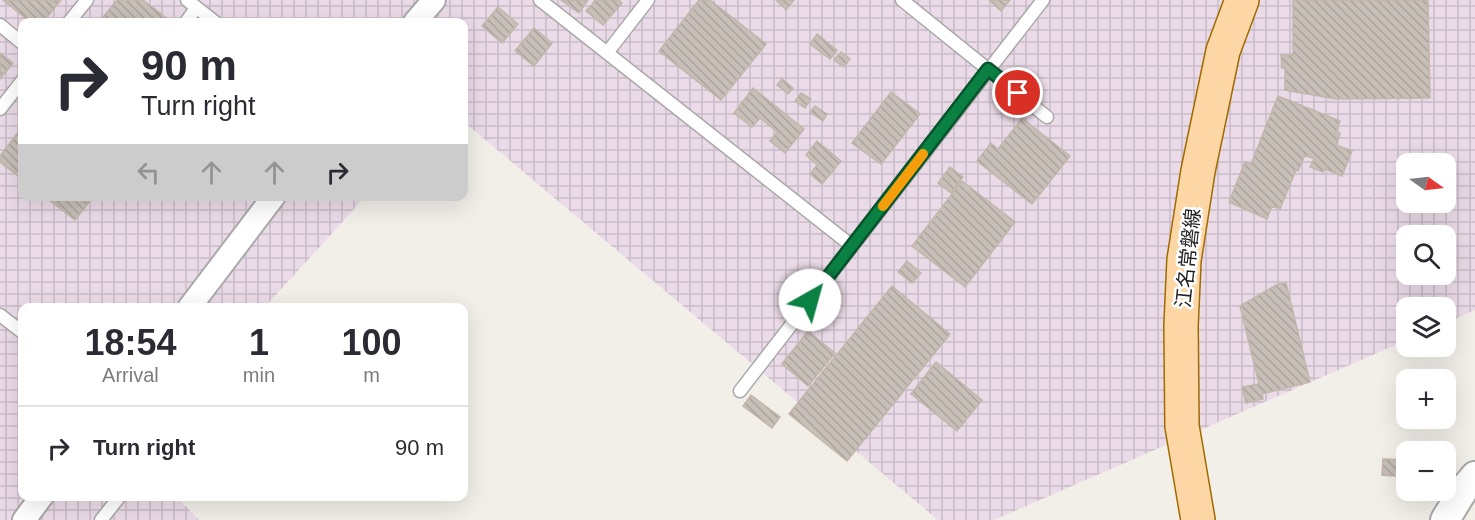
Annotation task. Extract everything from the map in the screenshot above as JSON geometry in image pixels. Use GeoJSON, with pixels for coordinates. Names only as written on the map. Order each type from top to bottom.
{"type":"FeatureCollection","features":[{"type":"Feature","properties":{"kind":"main road","name":"江名常磐線"},"geometry":{"type":"LineString","coordinates":[[1198,520],[1182,426],[1181,326],[1184,260],[1198,171],[1223,51],[1242,0]]}},
{"type":"Feature","properties":{"kind":"street"},"geometry":{"type":"LineString","coordinates":[[418,18],[434,0]]}},
{"type":"Feature","properties":{"kind":"street"},"geometry":{"type":"LineString","coordinates":[[193,303],[270,201]]}},
{"type":"Feature","properties":{"kind":"street"},"geometry":{"type":"LineString","coordinates":[[1445,520],[1475,476]]}},
{"type":"Feature","properties":{"kind":"street"},"geometry":{"type":"LineString","coordinates":[[24,520],[38,501]]}},
{"type":"Feature","properties":{"kind":"lane"},"geometry":{"type":"LineString","coordinates":[[72,18],[87,0]]}},
{"type":"Feature","properties":{"kind":"lane"},"geometry":{"type":"LineString","coordinates":[[540,0],[852,246]]}},
{"type":"Feature","properties":{"kind":"lane"},"geometry":{"type":"LineString","coordinates":[[607,53],[648,0]]}},
{"type":"Feature","properties":{"kind":"lane"},"geometry":{"type":"LineString","coordinates":[[902,0],[1047,117]]}},
{"type":"Feature","properties":{"kind":"lane"},"geometry":{"type":"LineString","coordinates":[[740,391],[1043,0]]}},
{"type":"Feature","properties":{"kind":"lane"},"geometry":{"type":"LineString","coordinates":[[192,4],[210,18]]}},
{"type":"Feature","properties":{"kind":"lane"},"geometry":{"type":"LineString","coordinates":[[0,25],[18,40]]}},
{"type":"Feature","properties":{"kind":"lane"},"geometry":{"type":"LineString","coordinates":[[0,109],[18,86]]}},
{"type":"Feature","properties":{"kind":"lane"},"geometry":{"type":"LineString","coordinates":[[0,315],[18,329]]}},
{"type":"Feature","properties":{"kind":"lane"},"geometry":{"type":"LineString","coordinates":[[101,520],[116,501]]}},
{"type":"Feature","properties":{"kind":"shaded area"},"geometry":{"type":"Polygon","coordinates":[[[0,0],[1475,0],[1475,310],[1456,319],[1456,297],[1396,297],[1396,345],[994,520],[938,520],[468,125],[468,18],[18,18],[18,201],[361,201],[269,303],[18,303],[18,501],[181,501],[199,520],[0,520],[0,0]]]}},
{"type":"Feature","properties":{"kind":"building"},"geometry":{"type":"Polygon","coordinates":[[[3,0],[61,0],[46,18],[25,18],[3,0]]]}},
{"type":"Feature","properties":{"kind":"building"},"geometry":{"type":"Polygon","coordinates":[[[117,0],[143,0],[166,18],[102,18],[117,0]]]}},
{"type":"Feature","properties":{"kind":"building"},"geometry":{"type":"Polygon","coordinates":[[[561,0],[588,0],[579,13],[561,0]]]}},
{"type":"Feature","properties":{"kind":"building"},"geometry":{"type":"Polygon","coordinates":[[[596,0],[619,0],[622,3],[603,25],[586,11],[596,0]]]}},
{"type":"Feature","properties":{"kind":"building"},"geometry":{"type":"Polygon","coordinates":[[[699,0],[710,0],[766,44],[721,100],[659,51],[699,0]]]}},
{"type":"Feature","properties":{"kind":"building"},"geometry":{"type":"Polygon","coordinates":[[[776,0],[794,0],[786,10],[776,0]]]}},
{"type":"Feature","properties":{"kind":"building"},"geometry":{"type":"Polygon","coordinates":[[[989,0],[1010,0],[1001,11],[989,0]]]}},
{"type":"Feature","properties":{"kind":"building"},"geometry":{"type":"Polygon","coordinates":[[[1293,0],[1428,0],[1430,98],[1336,99],[1285,90],[1285,68],[1282,68],[1281,55],[1293,55],[1293,0]]]}},
{"type":"Feature","properties":{"kind":"building"},"geometry":{"type":"Polygon","coordinates":[[[498,7],[518,24],[502,43],[482,26],[498,7]]]}},
{"type":"Feature","properties":{"kind":"building"},"geometry":{"type":"Polygon","coordinates":[[[534,28],[552,43],[534,66],[515,51],[534,28]]]}},
{"type":"Feature","properties":{"kind":"building"},"geometry":{"type":"Polygon","coordinates":[[[817,34],[837,50],[830,59],[810,44],[817,34]]]}},
{"type":"Feature","properties":{"kind":"building"},"geometry":{"type":"Polygon","coordinates":[[[841,52],[850,59],[844,67],[834,60],[841,52]]]}},
{"type":"Feature","properties":{"kind":"building"},"geometry":{"type":"Polygon","coordinates":[[[0,53],[13,63],[0,79],[0,53]]]}},
{"type":"Feature","properties":{"kind":"building"},"geometry":{"type":"Polygon","coordinates":[[[782,79],[793,88],[788,94],[777,85],[782,79]]]}},
{"type":"Feature","properties":{"kind":"building"},"geometry":{"type":"Polygon","coordinates":[[[753,88],[804,129],[785,153],[770,141],[777,132],[760,118],[752,127],[734,113],[753,88]]]}},
{"type":"Feature","properties":{"kind":"building"},"geometry":{"type":"Polygon","coordinates":[[[891,92],[920,114],[881,164],[852,143],[891,92]]]}},
{"type":"Feature","properties":{"kind":"building"},"geometry":{"type":"Polygon","coordinates":[[[801,93],[811,99],[805,108],[795,101],[801,93]]]}},
{"type":"Feature","properties":{"kind":"building"},"geometry":{"type":"Polygon","coordinates":[[[1278,96],[1340,121],[1336,132],[1340,133],[1336,145],[1352,151],[1342,176],[1325,169],[1327,164],[1323,172],[1310,167],[1314,159],[1305,155],[1298,171],[1296,170],[1280,209],[1272,206],[1267,219],[1229,202],[1245,162],[1251,164],[1278,96]]]}},
{"type":"Feature","properties":{"kind":"building"},"geometry":{"type":"Polygon","coordinates":[[[815,106],[827,114],[823,121],[810,112],[815,106]]]}},
{"type":"Feature","properties":{"kind":"building"},"geometry":{"type":"Polygon","coordinates":[[[1022,118],[1070,156],[1032,204],[977,161],[991,143],[998,149],[1022,118]]]}},
{"type":"Feature","properties":{"kind":"building"},"geometry":{"type":"Polygon","coordinates":[[[18,132],[18,176],[0,162],[0,156],[18,132]]]}},
{"type":"Feature","properties":{"kind":"building"},"geometry":{"type":"Polygon","coordinates":[[[817,141],[841,161],[822,184],[810,174],[817,165],[806,155],[817,141]]]}},
{"type":"Feature","properties":{"kind":"building"},"geometry":{"type":"Polygon","coordinates":[[[950,167],[963,177],[951,193],[938,183],[950,167]]]}},
{"type":"Feature","properties":{"kind":"building"},"geometry":{"type":"Polygon","coordinates":[[[962,181],[1015,222],[965,287],[912,246],[962,181]]]}},
{"type":"Feature","properties":{"kind":"building"},"geometry":{"type":"Polygon","coordinates":[[[50,201],[90,201],[75,220],[50,201]]]}},
{"type":"Feature","properties":{"kind":"building"},"geometry":{"type":"Polygon","coordinates":[[[907,261],[921,273],[912,283],[898,272],[907,261]]]}},
{"type":"Feature","properties":{"kind":"building"},"geometry":{"type":"Polygon","coordinates":[[[1286,283],[1310,382],[1262,394],[1263,399],[1246,403],[1242,387],[1259,384],[1240,306],[1278,284],[1286,283]]]}},
{"type":"Feature","properties":{"kind":"building"},"geometry":{"type":"Polygon","coordinates":[[[892,286],[950,334],[847,461],[789,414],[892,286]]]}},
{"type":"Feature","properties":{"kind":"building"},"geometry":{"type":"Polygon","coordinates":[[[808,331],[835,353],[808,386],[782,364],[808,331]]]}},
{"type":"Feature","properties":{"kind":"building"},"geometry":{"type":"Polygon","coordinates":[[[936,362],[982,400],[957,431],[911,394],[936,362]]]}},
{"type":"Feature","properties":{"kind":"building"},"geometry":{"type":"Polygon","coordinates":[[[751,395],[780,417],[772,428],[743,406],[751,395]]]}},
{"type":"Feature","properties":{"kind":"building"},"geometry":{"type":"Polygon","coordinates":[[[1383,459],[1396,460],[1396,476],[1382,475],[1383,459]]]}},
{"type":"Feature","properties":{"kind":"slow traffic"},"geometry":{"type":"LineString","coordinates":[[883,206],[923,154]]}},
{"type":"Feature","properties":{"kind":"route"},"geometry":{"type":"LineString","coordinates":[[810,300],[988,69],[1018,93]]}}]}
